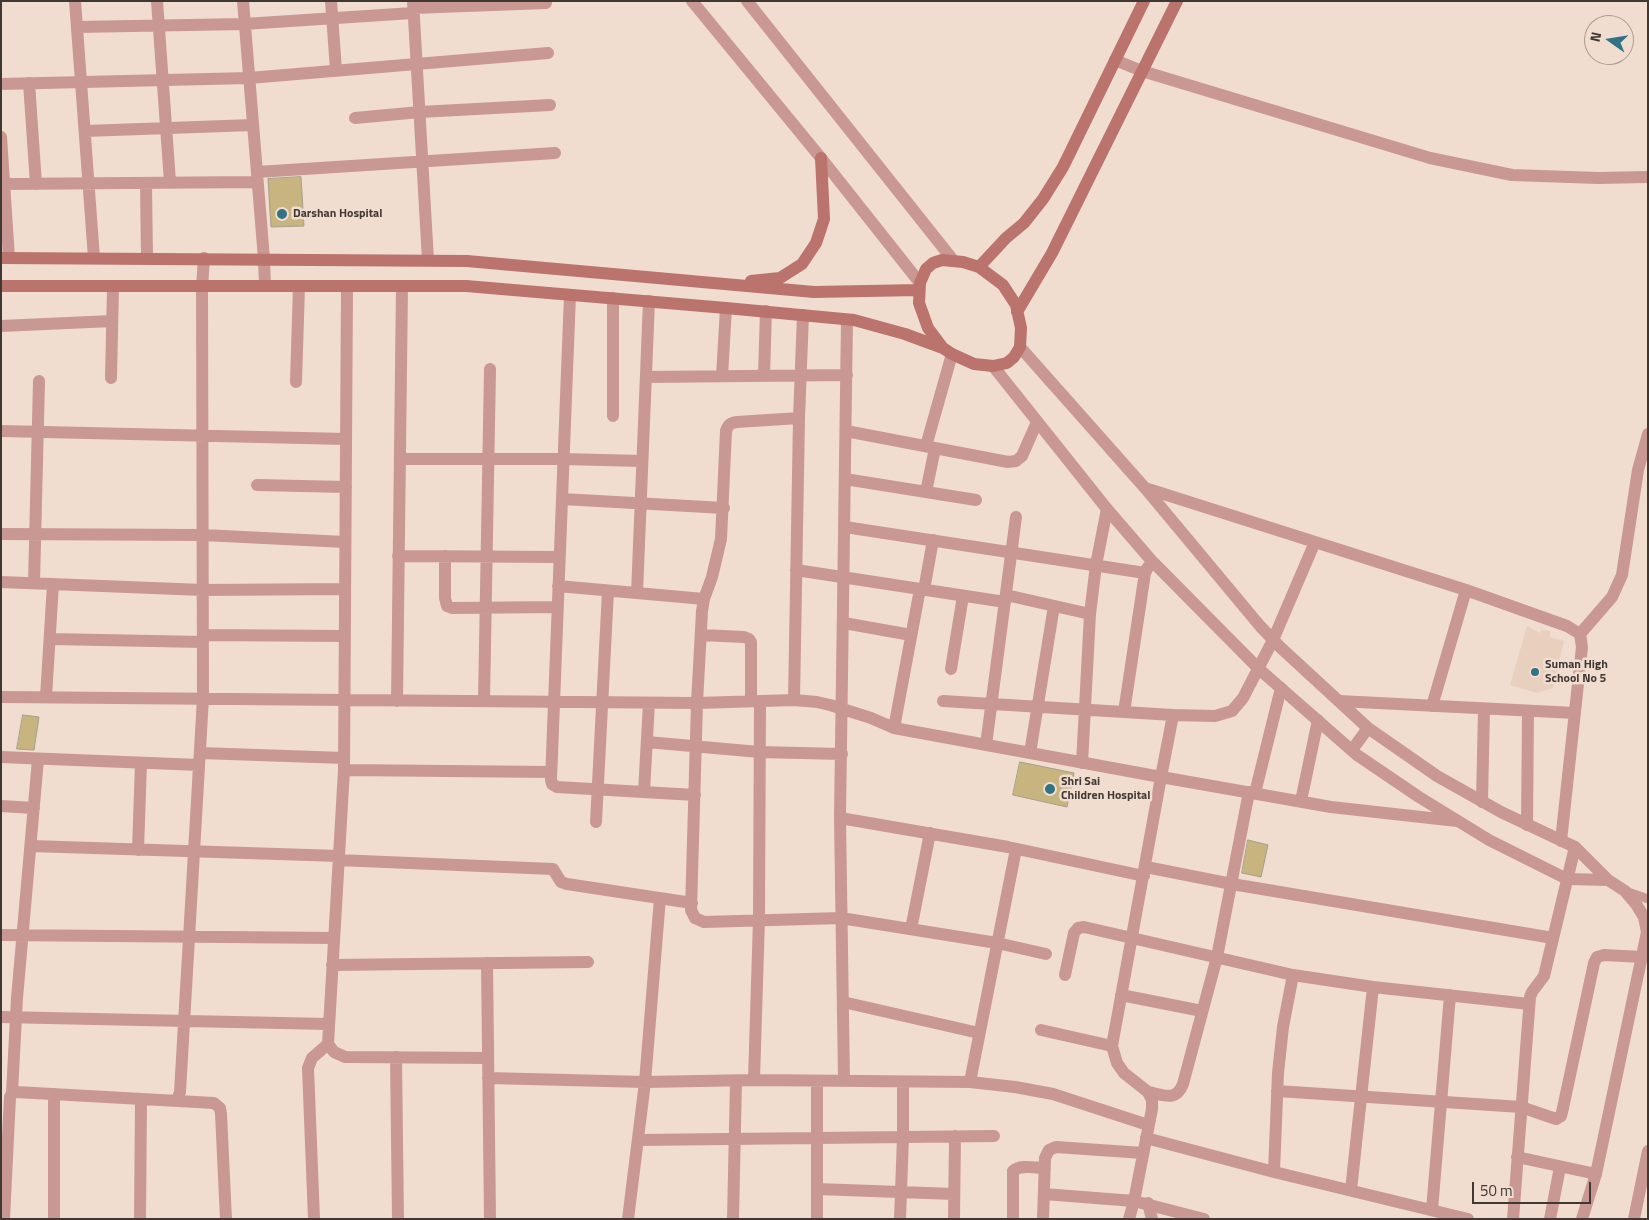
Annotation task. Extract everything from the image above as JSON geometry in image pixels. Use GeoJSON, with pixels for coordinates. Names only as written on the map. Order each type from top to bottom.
{"type":"FeatureCollection","features":[{"type":"Feature","properties":{"kind":"main road"},"geometry":{"type":"LineString","coordinates":[[979,267],[1006,238],[1024,223],[1043,199],[1063,168],[1144,1]]}},
{"type":"Feature","properties":{"kind":"main road"},"geometry":{"type":"LineString","coordinates":[[1018,312],[1052,253],[1177,1]]}},
{"type":"Feature","properties":{"kind":"main road"},"geometry":{"type":"LineString","coordinates":[[721,284],[780,278],[802,264],[816,243],[824,219],[821,158]]}},
{"type":"Feature","properties":{"kind":"main road"},"geometry":{"type":"LineString","coordinates":[[5,258],[467,261],[814,292],[919,286]]}},
{"type":"Feature","properties":{"kind":"main road"},"geometry":{"type":"LineString","coordinates":[[1,286],[466,286],[766,311],[848,320],[905,334],[948,351],[974,364],[993,366],[1007,363],[1014,357],[1020,346],[1021,328],[1016,305],[1002,285],[979,267],[953,260],[942,260],[933,263],[926,269],[919,286],[920,304],[928,328],[948,351]]}},
{"type":"Feature","properties":{"kind":"street"},"geometry":{"type":"LineString","coordinates":[[75,1],[94,258]]}},
{"type":"Feature","properties":{"kind":"street"},"geometry":{"type":"LineString","coordinates":[[157,1],[170,182]]}},
{"type":"Feature","properties":{"kind":"street"},"geometry":{"type":"LineString","coordinates":[[243,1],[264,259],[264,286]]}},
{"type":"Feature","properties":{"kind":"street"},"geometry":{"type":"LineString","coordinates":[[331,1],[336,70]]}},
{"type":"Feature","properties":{"kind":"street"},"geometry":{"type":"LineString","coordinates":[[692,1],[821,158],[919,286]]}},
{"type":"Feature","properties":{"kind":"street"},"geometry":{"type":"LineString","coordinates":[[747,1],[953,260]]}},
{"type":"Feature","properties":{"kind":"street"},"geometry":{"type":"LineString","coordinates":[[77,27],[244,24],[332,18],[413,7],[546,2]]}},
{"type":"Feature","properties":{"kind":"street"},"geometry":{"type":"LineString","coordinates":[[413,7],[428,260]]}},
{"type":"Feature","properties":{"kind":"street"},"geometry":{"type":"LineString","coordinates":[[1,84],[249,78],[548,53]]}},
{"type":"Feature","properties":{"kind":"street"},"geometry":{"type":"LineString","coordinates":[[1114,60],[1142,71],[1430,158],[1512,175],[1598,178],[1648,177]]}},
{"type":"Feature","properties":{"kind":"street"},"geometry":{"type":"LineString","coordinates":[[29,83],[36,184]]}},
{"type":"Feature","properties":{"kind":"street"},"geometry":{"type":"LineString","coordinates":[[354,118],[420,112],[550,105]]}},
{"type":"Feature","properties":{"kind":"street"},"geometry":{"type":"LineString","coordinates":[[85,131],[253,125]]}},
{"type":"Feature","properties":{"kind":"street"},"geometry":{"type":"LineString","coordinates":[[1,137],[5,258]]}},
{"type":"Feature","properties":{"kind":"street"},"geometry":{"type":"LineString","coordinates":[[3,184],[170,182],[257,177],[422,162],[555,153]]}},
{"type":"Feature","properties":{"kind":"street"},"geometry":{"type":"LineString","coordinates":[[146,183],[147,258]]}},
{"type":"Feature","properties":{"kind":"street"},"geometry":{"type":"LineString","coordinates":[[176,1100],[180,1092],[203,698],[202,287],[204,258]]}},
{"type":"Feature","properties":{"kind":"street"},"geometry":{"type":"LineString","coordinates":[[111,378],[113,286]]}},
{"type":"Feature","properties":{"kind":"street"},"geometry":{"type":"LineString","coordinates":[[296,382],[299,286]]}},
{"type":"Feature","properties":{"kind":"street"},"geometry":{"type":"LineString","coordinates":[[347,286],[344,764],[328,1044],[334,1052],[345,1057],[488,1058]]}},
{"type":"Feature","properties":{"kind":"street"},"geometry":{"type":"LineString","coordinates":[[396,701],[402,286]]}},
{"type":"Feature","properties":{"kind":"street"},"geometry":{"type":"LineString","coordinates":[[570,295],[552,784],[556,787],[694,795]]}},
{"type":"Feature","properties":{"kind":"street"},"geometry":{"type":"LineString","coordinates":[[613,298],[613,416]]}},
{"type":"Feature","properties":{"kind":"street"},"geometry":{"type":"LineString","coordinates":[[637,593],[649,301]]}},
{"type":"Feature","properties":{"kind":"street"},"geometry":{"type":"LineString","coordinates":[[722,376],[726,308]]}},
{"type":"Feature","properties":{"kind":"street"},"geometry":{"type":"LineString","coordinates":[[764,376],[766,311]]}},
{"type":"Feature","properties":{"kind":"street"},"geometry":{"type":"LineString","coordinates":[[794,700],[799,418],[803,315]]}},
{"type":"Feature","properties":{"kind":"street"},"geometry":{"type":"LineString","coordinates":[[844,1081],[840,818],[848,320]]}},
{"type":"Feature","properties":{"kind":"street"},"geometry":{"type":"LineString","coordinates":[[1,326],[112,321]]}},
{"type":"Feature","properties":{"kind":"street"},"geometry":{"type":"LineString","coordinates":[[1020,346],[1273,640],[1368,728],[1437,776],[1482,802],[1575,847],[1608,880],[1625,891],[1636,904],[1644,917],[1648,932],[1596,1174],[1582,1219]]}},
{"type":"Feature","properties":{"kind":"street"},"geometry":{"type":"LineString","coordinates":[[926,492],[930,447],[948,351]]}},
{"type":"Feature","properties":{"kind":"street"},"geometry":{"type":"LineString","coordinates":[[993,366],[1151,560],[1259,669],[1352,750],[1419,797],[1489,840],[1567,879],[1608,880]]}},
{"type":"Feature","properties":{"kind":"street"},"geometry":{"type":"LineString","coordinates":[[484,701],[490,369]]}},
{"type":"Feature","properties":{"kind":"street"},"geometry":{"type":"LineString","coordinates":[[646,378],[847,375]]}},
{"type":"Feature","properties":{"kind":"street"},"geometry":{"type":"LineString","coordinates":[[34,583],[39,381]]}},
{"type":"Feature","properties":{"kind":"street"},"geometry":{"type":"LineString","coordinates":[[799,418],[737,422],[731,423],[728,426],[721,539],[712,578],[704,600],[701,636],[697,703],[691,910],[695,918],[704,922],[841,918],[997,943],[1046,954]]}},
{"type":"Feature","properties":{"kind":"street"},"geometry":{"type":"LineString","coordinates":[[846,431],[1008,462],[1016,461],[1022,456],[1037,422]]}},
{"type":"Feature","properties":{"kind":"street"},"geometry":{"type":"LineString","coordinates":[[1,431],[346,439]]}},
{"type":"Feature","properties":{"kind":"street"},"geometry":{"type":"LineString","coordinates":[[1580,634],[1612,597],[1622,575],[1638,470],[1648,434]]}},
{"type":"Feature","properties":{"kind":"street"},"geometry":{"type":"LineString","coordinates":[[400,459],[642,461]]}},
{"type":"Feature","properties":{"kind":"street"},"geometry":{"type":"LineString","coordinates":[[845,479],[976,500]]}},
{"type":"Feature","properties":{"kind":"street"},"geometry":{"type":"LineString","coordinates":[[257,485],[346,487]]}},
{"type":"Feature","properties":{"kind":"street"},"geometry":{"type":"LineString","coordinates":[[1144,488],[1466,590],[1568,626],[1580,634],[1582,647],[1561,841]]}},
{"type":"Feature","properties":{"kind":"street"},"geometry":{"type":"LineString","coordinates":[[562,499],[724,508]]}},
{"type":"Feature","properties":{"kind":"street"},"geometry":{"type":"LineString","coordinates":[[1082,763],[1090,614],[1096,564],[1108,509]]}},
{"type":"Feature","properties":{"kind":"street"},"geometry":{"type":"LineString","coordinates":[[986,745],[1016,517]]}},
{"type":"Feature","properties":{"kind":"street"},"geometry":{"type":"LineString","coordinates":[[845,527],[1096,564],[1144,573]]}},
{"type":"Feature","properties":{"kind":"street"},"geometry":{"type":"LineString","coordinates":[[1,534],[203,535],[345,542]]}},
{"type":"Feature","properties":{"kind":"street"},"geometry":{"type":"LineString","coordinates":[[894,728],[911,635],[933,540]]}},
{"type":"Feature","properties":{"kind":"street"},"geometry":{"type":"LineString","coordinates":[[943,701],[1173,715],[1215,716],[1232,711],[1243,698],[1259,669],[1315,542]]}},
{"type":"Feature","properties":{"kind":"street"},"geometry":{"type":"LineString","coordinates":[[398,556],[559,557]]}},
{"type":"Feature","properties":{"kind":"street"},"geometry":{"type":"LineString","coordinates":[[445,556],[445,598],[447,606],[452,608],[558,607]]}},
{"type":"Feature","properties":{"kind":"street"},"geometry":{"type":"LineString","coordinates":[[1124,712],[1144,573],[1151,560]]}},
{"type":"Feature","properties":{"kind":"street"},"geometry":{"type":"LineString","coordinates":[[796,570],[963,596],[1005,599],[1054,606],[1090,614]]}},
{"type":"Feature","properties":{"kind":"street"},"geometry":{"type":"LineString","coordinates":[[1,582],[203,590],[345,588]]}},
{"type":"Feature","properties":{"kind":"street"},"geometry":{"type":"LineString","coordinates":[[46,697],[52,584]]}},
{"type":"Feature","properties":{"kind":"street"},"geometry":{"type":"LineString","coordinates":[[558,586],[704,600]]}},
{"type":"Feature","properties":{"kind":"street"},"geometry":{"type":"LineString","coordinates":[[1432,706],[1466,590]]}},
{"type":"Feature","properties":{"kind":"street"},"geometry":{"type":"LineString","coordinates":[[596,822],[608,591]]}},
{"type":"Feature","properties":{"kind":"street"},"geometry":{"type":"LineString","coordinates":[[951,669],[963,596]]}},
{"type":"Feature","properties":{"kind":"street"},"geometry":{"type":"LineString","coordinates":[[1030,753],[1054,606]]}},
{"type":"Feature","properties":{"kind":"street"},"geometry":{"type":"LineString","coordinates":[[844,623],[911,635]]}},
{"type":"Feature","properties":{"kind":"street"},"geometry":{"type":"LineString","coordinates":[[50,639],[203,639],[345,636]]}},
{"type":"Feature","properties":{"kind":"street"},"geometry":{"type":"LineString","coordinates":[[701,636],[744,637],[751,642],[760,752],[759,919],[754,1080]]}},
{"type":"Feature","properties":{"kind":"street"},"geometry":{"type":"LineString","coordinates":[[1148,1092],[1169,1096],[1180,1092],[1217,957],[1252,793],[1280,688]]}},
{"type":"Feature","properties":{"kind":"street"},"geometry":{"type":"LineString","coordinates":[[1,697],[649,703],[794,700],[830,705],[871,718],[894,728],[1082,763],[1331,807],[1457,820]]}},
{"type":"Feature","properties":{"kind":"street"},"geometry":{"type":"LineString","coordinates":[[1339,701],[1575,713]]}},
{"type":"Feature","properties":{"kind":"street"},"geometry":{"type":"LineString","coordinates":[[644,792],[649,703]]}},
{"type":"Feature","properties":{"kind":"street"},"geometry":{"type":"LineString","coordinates":[[1482,802],[1484,708]]}},
{"type":"Feature","properties":{"kind":"street"},"geometry":{"type":"LineString","coordinates":[[1527,825],[1528,711]]}},
{"type":"Feature","properties":{"kind":"street"},"geometry":{"type":"LineString","coordinates":[[1128,1219],[1134,1201],[1152,1109],[1152,1100],[1148,1092],[1124,1073],[1117,1063],[1112,1046],[1173,715]]}},
{"type":"Feature","properties":{"kind":"street"},"geometry":{"type":"LineString","coordinates":[[1301,801],[1318,720]]}},
{"type":"Feature","properties":{"kind":"street"},"geometry":{"type":"LineString","coordinates":[[1352,750],[1368,728]]}},
{"type":"Feature","properties":{"kind":"street"},"geometry":{"type":"LineString","coordinates":[[647,742],[760,752],[842,754]]}},
{"type":"Feature","properties":{"kind":"street"},"geometry":{"type":"LineString","coordinates":[[1,757],[141,763],[200,759],[551,772]]}},
{"type":"Feature","properties":{"kind":"street"},"geometry":{"type":"LineString","coordinates":[[4,1219],[5,1128],[12,1094],[7,1067],[16,1018],[38,759]]}},
{"type":"Feature","properties":{"kind":"street"},"geometry":{"type":"LineString","coordinates":[[138,850],[141,763]]}},
{"type":"Feature","properties":{"kind":"street"},"geometry":{"type":"LineString","coordinates":[[1,806],[34,808]]}},
{"type":"Feature","properties":{"kind":"street"},"geometry":{"type":"LineString","coordinates":[[840,818],[1145,871],[1553,938]]}},
{"type":"Feature","properties":{"kind":"street"},"geometry":{"type":"LineString","coordinates":[[911,929],[930,833]]}},
{"type":"Feature","properties":{"kind":"street"},"geometry":{"type":"LineString","coordinates":[[31,846],[338,858],[553,869],[560,882],[567,884],[692,903]]}},
{"type":"Feature","properties":{"kind":"street"},"geometry":{"type":"LineString","coordinates":[[1513,1219],[1532,992],[1544,976],[1575,847]]}},
{"type":"Feature","properties":{"kind":"street"},"geometry":{"type":"LineString","coordinates":[[970,1082],[1016,849]]}},
{"type":"Feature","properties":{"kind":"street"},"geometry":{"type":"LineString","coordinates":[[628,1219],[645,1082],[660,898]]}},
{"type":"Feature","properties":{"kind":"street"},"geometry":{"type":"LineString","coordinates":[[1065,975],[1074,933],[1078,928],[1084,927],[1293,974],[1373,987],[1530,1004]]}},
{"type":"Feature","properties":{"kind":"street"},"geometry":{"type":"LineString","coordinates":[[1,935],[334,938]]}},
{"type":"Feature","properties":{"kind":"street"},"geometry":{"type":"LineString","coordinates":[[1277,1091],[1521,1107],[1556,1119],[1561,1116],[1594,963],[1598,957],[1604,955],[1642,957]]}},
{"type":"Feature","properties":{"kind":"street"},"geometry":{"type":"LineString","coordinates":[[332,964],[588,962]]}},
{"type":"Feature","properties":{"kind":"street"},"geometry":{"type":"LineString","coordinates":[[487,963],[490,1219]]}},
{"type":"Feature","properties":{"kind":"street"},"geometry":{"type":"LineString","coordinates":[[1274,1172],[1278,1072],[1283,1028],[1293,974]]}},
{"type":"Feature","properties":{"kind":"street"},"geometry":{"type":"LineString","coordinates":[[1351,1190],[1373,987]]}},
{"type":"Feature","properties":{"kind":"street"},"geometry":{"type":"LineString","coordinates":[[1121,995],[1202,1011]]}},
{"type":"Feature","properties":{"kind":"street"},"geometry":{"type":"LineString","coordinates":[[1438,1214],[1442,1101],[1450,995]]}},
{"type":"Feature","properties":{"kind":"street"},"geometry":{"type":"LineString","coordinates":[[843,1002],[979,1033]]}},
{"type":"Feature","properties":{"kind":"street"},"geometry":{"type":"LineString","coordinates":[[1,1017],[328,1024]]}},
{"type":"Feature","properties":{"kind":"street"},"geometry":{"type":"LineString","coordinates":[[1041,1030],[1112,1046]]}},
{"type":"Feature","properties":{"kind":"street"},"geometry":{"type":"LineString","coordinates":[[314,1219],[308,1068],[312,1058],[328,1044]]}},
{"type":"Feature","properties":{"kind":"street"},"geometry":{"type":"LineString","coordinates":[[396,1057],[398,1219]]}},
{"type":"Feature","properties":{"kind":"street"},"geometry":{"type":"LineString","coordinates":[[488,1078],[645,1082],[736,1080],[970,1082],[1015,1086],[1053,1094],[1148,1125]]}},
{"type":"Feature","properties":{"kind":"street"},"geometry":{"type":"LineString","coordinates":[[733,1219],[736,1080]]}},
{"type":"Feature","properties":{"kind":"street"},"geometry":{"type":"LineString","coordinates":[[817,1081],[817,1219]]}},
{"type":"Feature","properties":{"kind":"street"},"geometry":{"type":"LineString","coordinates":[[900,1219],[903,1082]]}},
{"type":"Feature","properties":{"kind":"street"},"geometry":{"type":"LineString","coordinates":[[12,1094],[16,1092],[214,1103],[220,1108],[226,1219]]}},
{"type":"Feature","properties":{"kind":"street"},"geometry":{"type":"LineString","coordinates":[[54,1094],[54,1219]]}},
{"type":"Feature","properties":{"kind":"street"},"geometry":{"type":"LineString","coordinates":[[140,1219],[141,1100]]}},
{"type":"Feature","properties":{"kind":"street"},"geometry":{"type":"LineString","coordinates":[[954,1219],[955,1136]]}},
{"type":"Feature","properties":{"kind":"street"},"geometry":{"type":"LineString","coordinates":[[638,1140],[994,1136]]}},
{"type":"Feature","properties":{"kind":"street"},"geometry":{"type":"LineString","coordinates":[[1146,1138],[1438,1214],[1468,1219]]}},
{"type":"Feature","properties":{"kind":"street"},"geometry":{"type":"LineString","coordinates":[[1043,1219],[1045,1158],[1049,1150],[1056,1147],[1143,1153]]}},
{"type":"Feature","properties":{"kind":"street"},"geometry":{"type":"LineString","coordinates":[[1634,1219],[1648,1151]]}},
{"type":"Feature","properties":{"kind":"street"},"geometry":{"type":"LineString","coordinates":[[1517,1157],[1596,1174]]}},
{"type":"Feature","properties":{"kind":"street"},"geometry":{"type":"LineString","coordinates":[[1013,1219],[1013,1171],[1022,1167],[1045,1168]]}},
{"type":"Feature","properties":{"kind":"street"},"geometry":{"type":"LineString","coordinates":[[1550,1219],[1560,1167]]}},
{"type":"Feature","properties":{"kind":"street"},"geometry":{"type":"LineString","coordinates":[[817,1189],[954,1194]]}},
{"type":"Feature","properties":{"kind":"street"},"geometry":{"type":"LineString","coordinates":[[1044,1194],[1148,1203],[1204,1219]]}},
{"type":"Feature","properties":{"kind":"street"},"geometry":{"type":"LineString","coordinates":[[1148,1203],[1152,1219]]}},
{"type":"Feature","properties":{"kind":"lane"},"geometry":{"type":"LineString","coordinates":[[1625,891],[1648,899]]}},
{"type":"Feature","properties":{"kind":"shaded area","name":"Suman High School No 5"},"geometry":{"type":"Polygon","coordinates":[[[1527,626],[1540,633],[1541,630],[1550,631],[1550,637],[1564,641],[1553,688],[1537,693],[1510,685],[1527,626]]]}},
{"type":"Feature","properties":{"kind":"building"},"geometry":{"type":"Polygon","coordinates":[[[301,177],[304,226],[271,227],[268,179],[301,177]]]}},
{"type":"Feature","properties":{"kind":"building"},"geometry":{"type":"Polygon","coordinates":[[[23,715],[39,717],[34,750],[17,749],[23,715]]]}},
{"type":"Feature","properties":{"kind":"building"},"geometry":{"type":"Polygon","coordinates":[[[1020,762],[1074,773],[1067,807],[1013,795],[1020,762]]]}},
{"type":"Feature","properties":{"kind":"building"},"geometry":{"type":"Polygon","coordinates":[[[1248,840],[1268,845],[1261,877],[1242,873],[1248,840]]]}},
{"type":"Feature","properties":{"kind":"place","name":"Darshan Hospital"},"geometry":{"type":"Point","coordinates":[282,214]}},
{"type":"Feature","properties":{"kind":"place","name":"Suman High School No 5"},"geometry":{"type":"Point","coordinates":[1535,672]}},
{"type":"Feature","properties":{"kind":"place","name":"Shri Sai Children Hospital"},"geometry":{"type":"Point","coordinates":[1050,789]}}]}
